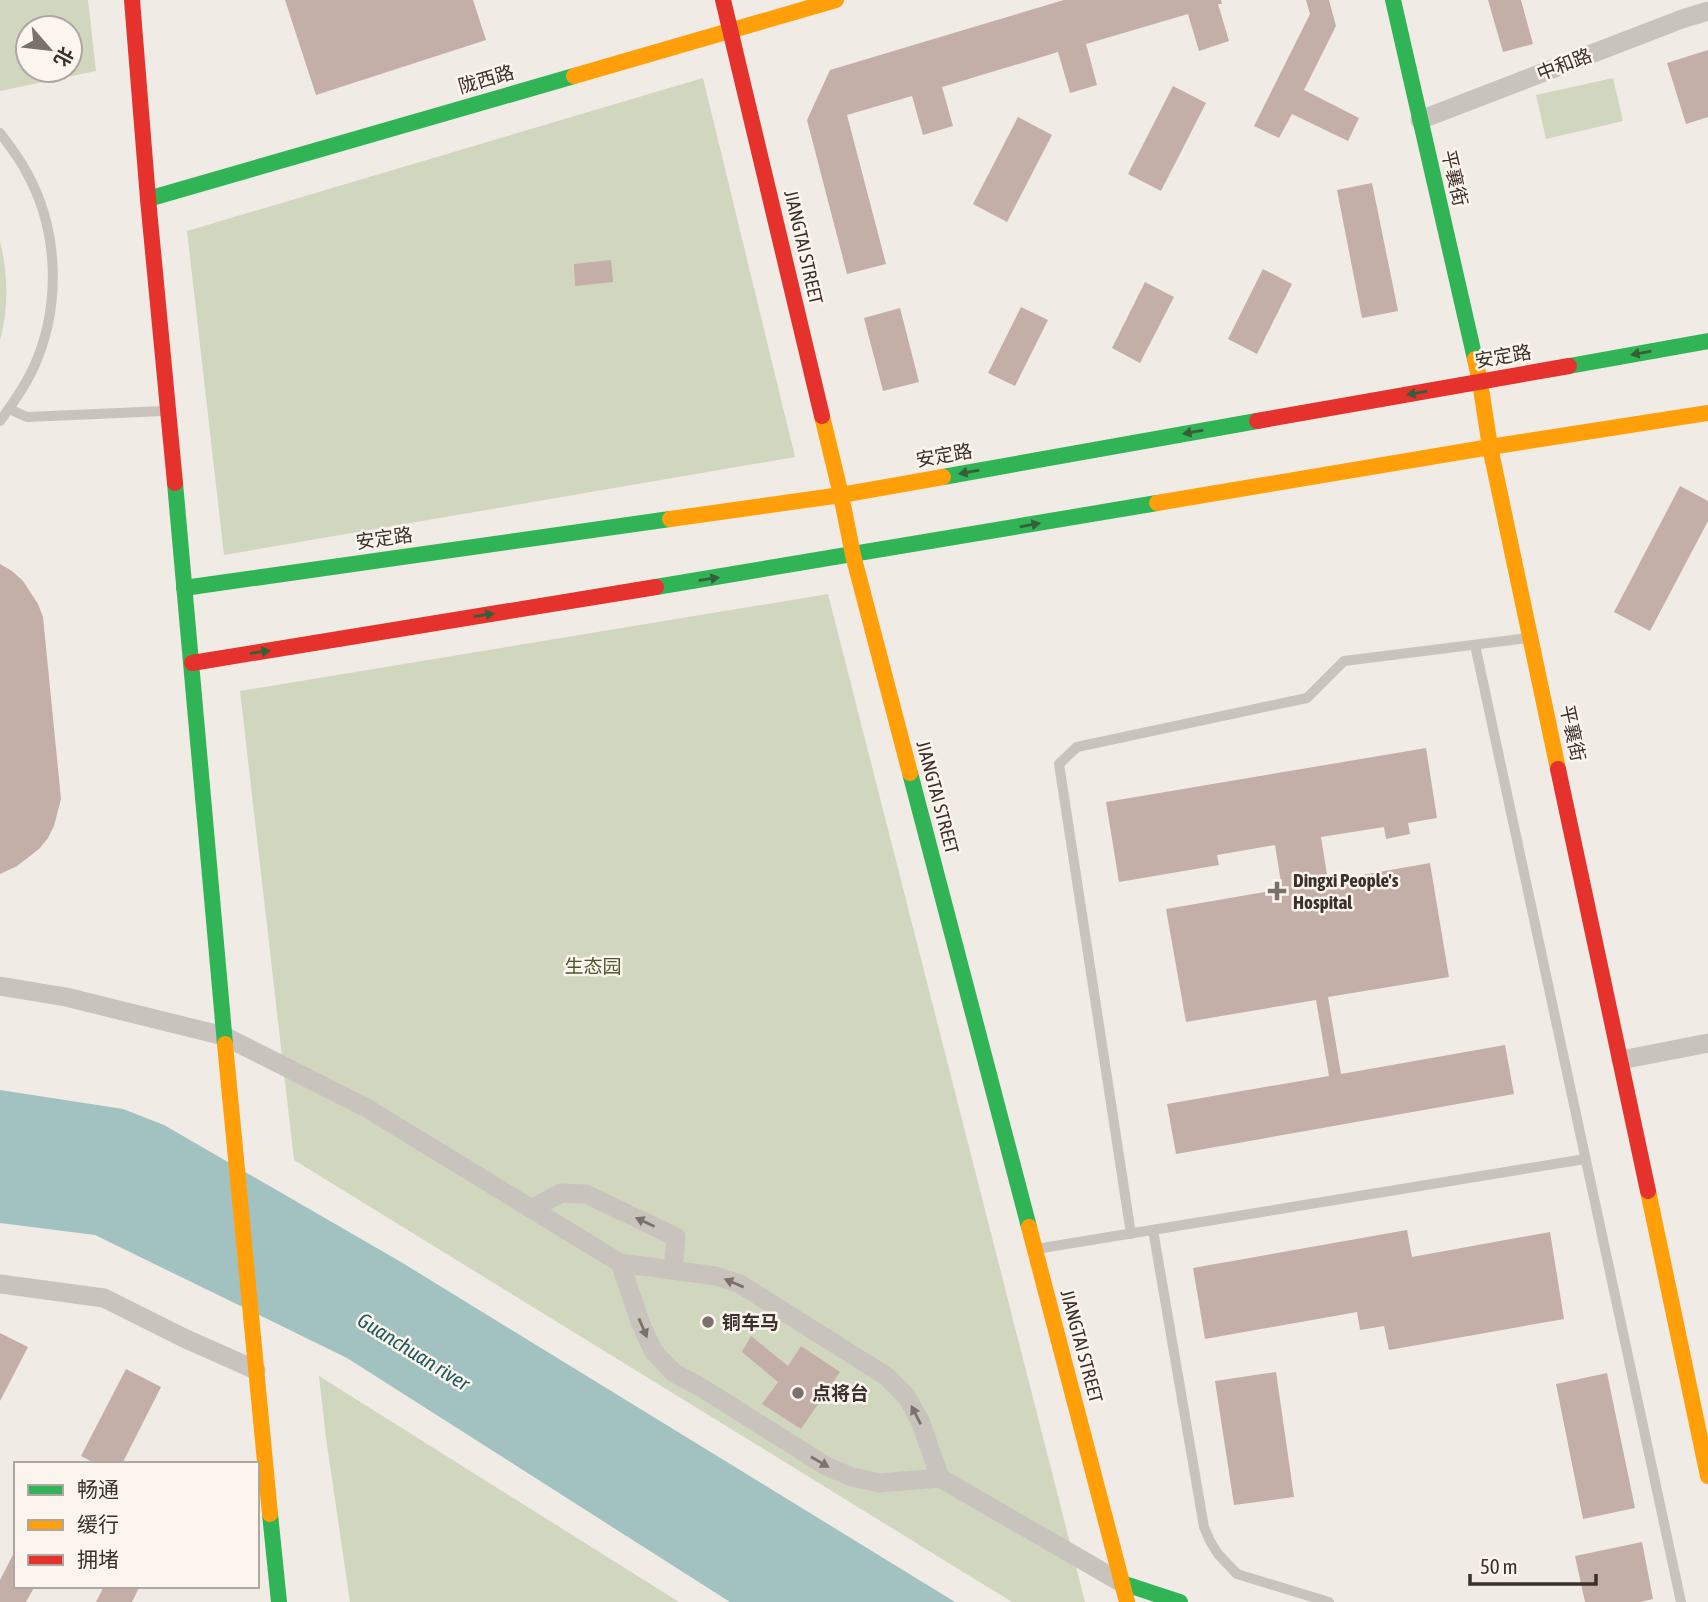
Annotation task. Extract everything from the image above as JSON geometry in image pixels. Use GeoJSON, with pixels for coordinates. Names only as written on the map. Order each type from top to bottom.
{"type":"FeatureCollection","features":[{"type":"Feature","properties":{"kind":"street"},"geometry":{"type":"LineString","coordinates":[[132,0],[224,1036],[279,1602]]}},
{"type":"Feature","properties":{"kind":"street","name":"JIANGTAI STREET"},"geometry":{"type":"LineString","coordinates":[[723,0],[853,555],[1127,1602]]}},
{"type":"Feature","properties":{"kind":"street","name":"陇西路"},"geometry":{"type":"LineString","coordinates":[[148,199],[836,0]]}},
{"type":"Feature","properties":{"kind":"street","name":"平襄街"},"geometry":{"type":"LineString","coordinates":[[1393,0],[1480,382],[1490,447],[1708,1475]]}},
{"type":"Feature","properties":{"kind":"street","name":"中和路"},"geometry":{"type":"LineString","coordinates":[[1420,120],[1670,23],[1708,11]]}},
{"type":"Feature","properties":{"kind":"street","name":"安定路"},"geometry":{"type":"LineString","coordinates":[[184,588],[841,495],[1708,341]]}},
{"type":"Feature","properties":{"kind":"street"},"geometry":{"type":"LineString","coordinates":[[192,663],[1708,413]]}},
{"type":"Feature","properties":{"kind":"street"},"geometry":{"type":"LineString","coordinates":[[0,986],[66,998],[224,1036],[365,1107],[620,1264],[716,1276],[740,1284],[886,1376],[907,1397],[921,1423],[940,1478]]}},
{"type":"Feature","properties":{"kind":"street"},"geometry":{"type":"LineString","coordinates":[[1621,1060],[1708,1043]]}},
{"type":"Feature","properties":{"kind":"street"},"geometry":{"type":"LineString","coordinates":[[531,1209],[561,1193],[586,1194],[676,1237],[673,1270]]}},
{"type":"Feature","properties":{"kind":"street"},"geometry":{"type":"LineString","coordinates":[[620,1264],[642,1327],[654,1352],[674,1373],[826,1466],[852,1477],[879,1483],[940,1478],[1122,1583],[1180,1602]]}},
{"type":"Feature","properties":{"kind":"street"},"geometry":{"type":"LineString","coordinates":[[0,1284],[104,1298],[256,1370]]}},
{"type":"Feature","properties":{"kind":"lane"},"geometry":{"type":"LineString","coordinates":[[0,134],[27,174],[37,195],[45,217],[53,264],[51,309],[43,341],[32,371],[0,421]]}},
{"type":"Feature","properties":{"kind":"lane"},"geometry":{"type":"LineString","coordinates":[[9,409],[27,416],[168,411]]}},
{"type":"Feature","properties":{"kind":"lane"},"geometry":{"type":"LineString","coordinates":[[1131,1234],[1059,764],[1077,747],[1307,698],[1344,661],[1531,638]]}},
{"type":"Feature","properties":{"kind":"lane"},"geometry":{"type":"LineString","coordinates":[[1475,645],[1681,1602]]}},
{"type":"Feature","properties":{"kind":"lane"},"geometry":{"type":"LineString","coordinates":[[1035,1250],[1585,1159]]}},
{"type":"Feature","properties":{"kind":"lane"},"geometry":{"type":"LineString","coordinates":[[1153,1230],[1204,1527],[1210,1541],[1217,1554],[1237,1574],[1329,1602]]}},
{"type":"Feature","properties":{"kind":"green space"},"geometry":{"type":"Polygon","coordinates":[[[0,0],[88,0],[96,71],[84,74],[84,14],[14,14],[14,84],[34,84],[0,91],[0,0]]]}},
{"type":"Feature","properties":{"kind":"green space"},"geometry":{"type":"Polygon","coordinates":[[[703,78],[795,457],[224,555],[187,231],[703,78]]]}},
{"type":"Feature","properties":{"kind":"green space"},"geometry":{"type":"Polygon","coordinates":[[[1613,78],[1623,121],[1546,139],[1536,95],[1613,78]]]}},
{"type":"Feature","properties":{"kind":"green space"},"geometry":{"type":"Polygon","coordinates":[[[0,241],[6,291],[0,340],[0,241]]]}},
{"type":"Feature","properties":{"kind":"green space","name":"生态园"},"geometry":{"type":"Polygon","coordinates":[[[828,594],[1085,1602],[1012,1602],[294,1160],[240,691],[828,594]]]}},
{"type":"Feature","properties":{"kind":"green space"},"geometry":{"type":"Polygon","coordinates":[[[319,1376],[679,1602],[350,1602],[319,1376]]]}},
{"type":"Feature","properties":{"kind":"water","name":"Guanchuan river"},"geometry":{"type":"Polygon","coordinates":[[[0,1090],[123,1109],[164,1125],[401,1262],[955,1602],[730,1602],[347,1358],[95,1235],[0,1223],[0,1090]]]}},
{"type":"Feature","properties":{"kind":"building"},"geometry":{"type":"Polygon","coordinates":[[[285,0],[473,0],[486,40],[316,95],[285,0]]]}},
{"type":"Feature","properties":{"kind":"building"},"geometry":{"type":"Polygon","coordinates":[[[1064,0],[1221,0],[1222,4],[1218,4],[1229,41],[1199,51],[1188,14],[1086,44],[1097,85],[1070,93],[1058,52],[942,87],[953,126],[923,135],[912,96],[847,115],[886,264],[847,274],[807,120],[830,70],[1064,0]]]}},
{"type":"Feature","properties":{"kind":"building"},"geometry":{"type":"Polygon","coordinates":[[[1306,0],[1329,0],[1336,26],[1304,90],[1359,118],[1348,141],[1292,114],[1279,138],[1254,126],[1310,14],[1306,0]]]}},
{"type":"Feature","properties":{"kind":"building"},"geometry":{"type":"Polygon","coordinates":[[[1488,0],[1521,0],[1533,44],[1503,52],[1488,0]]]}},
{"type":"Feature","properties":{"kind":"building"},"geometry":{"type":"Polygon","coordinates":[[[1708,50],[1708,117],[1686,124],[1667,63],[1708,50]]]}},
{"type":"Feature","properties":{"kind":"building"},"geometry":{"type":"Polygon","coordinates":[[[1173,86],[1206,103],[1161,191],[1128,174],[1173,86]]]}},
{"type":"Feature","properties":{"kind":"building"},"geometry":{"type":"Polygon","coordinates":[[[1018,117],[1052,135],[1007,222],[973,204],[1018,117]]]}},
{"type":"Feature","properties":{"kind":"building"},"geometry":{"type":"Polygon","coordinates":[[[1372,183],[1398,311],[1362,318],[1337,190],[1372,183]]]}},
{"type":"Feature","properties":{"kind":"building"},"geometry":{"type":"Polygon","coordinates":[[[611,260],[613,282],[575,286],[574,264],[611,260]]]}},
{"type":"Feature","properties":{"kind":"building"},"geometry":{"type":"Polygon","coordinates":[[[1263,269],[1292,284],[1257,354],[1228,339],[1263,269]]]}},
{"type":"Feature","properties":{"kind":"building"},"geometry":{"type":"Polygon","coordinates":[[[1145,282],[1174,297],[1140,363],[1112,348],[1145,282]]]}},
{"type":"Feature","properties":{"kind":"building"},"geometry":{"type":"Polygon","coordinates":[[[1021,307],[1048,320],[1015,386],[988,373],[1021,307]]]}},
{"type":"Feature","properties":{"kind":"building"},"geometry":{"type":"Polygon","coordinates":[[[900,308],[919,382],[883,391],[864,318],[900,308]]]}},
{"type":"Feature","properties":{"kind":"building"},"geometry":{"type":"Polygon","coordinates":[[[1680,486],[1708,501],[1708,521],[1650,631],[1614,612],[1680,486]]]}},
{"type":"Feature","properties":{"kind":"building"},"geometry":{"type":"Polygon","coordinates":[[[0,564],[23,581],[43,617],[61,799],[48,838],[39,849],[17,866],[0,874],[0,564]]]}},
{"type":"Feature","properties":{"kind":"building"},"geometry":{"type":"Polygon","coordinates":[[[1426,748],[1437,818],[1408,823],[1410,834],[1386,839],[1384,827],[1321,837],[1328,881],[1430,863],[1449,977],[1328,997],[1341,1074],[1505,1045],[1514,1094],[1176,1154],[1167,1104],[1329,1076],[1316,1000],[1186,1022],[1166,909],[1282,889],[1275,845],[1217,855],[1219,865],[1119,882],[1106,802],[1426,748]]]}},
{"type":"Feature","properties":{"kind":"building"},"geometry":{"type":"Polygon","coordinates":[[[1407,1230],[1412,1257],[1550,1232],[1564,1319],[1389,1350],[1384,1326],[1360,1330],[1357,1312],[1205,1339],[1193,1268],[1407,1230]]]}},
{"type":"Feature","properties":{"kind":"building"},"geometry":{"type":"Polygon","coordinates":[[[0,1333],[28,1347],[0,1401],[0,1333]]]}},
{"type":"Feature","properties":{"kind":"building","name":"点将台"},"geometry":{"type":"Polygon","coordinates":[[[751,1336],[788,1366],[801,1346],[840,1372],[801,1429],[762,1404],[778,1382],[742,1352],[751,1336]]]}},
{"type":"Feature","properties":{"kind":"building"},"geometry":{"type":"Polygon","coordinates":[[[126,1369],[161,1387],[123,1462],[92,1462],[81,1456],[126,1369]]]}},
{"type":"Feature","properties":{"kind":"building"},"geometry":{"type":"Polygon","coordinates":[[[1276,1372],[1294,1497],[1234,1505],[1215,1381],[1276,1372]]]}},
{"type":"Feature","properties":{"kind":"building"},"geometry":{"type":"Polygon","coordinates":[[[1607,1373],[1635,1508],[1583,1519],[1556,1384],[1607,1373]]]}},
{"type":"Feature","properties":{"kind":"building"},"geometry":{"type":"Polygon","coordinates":[[[1642,1542],[1653,1599],[1640,1602],[1585,1602],[1575,1556],[1642,1542]]]}},
{"type":"Feature","properties":{"kind":"building"},"geometry":{"type":"Polygon","coordinates":[[[14,1553],[14,1588],[34,1588],[26,1602],[0,1602],[0,1580],[14,1553]]]}},
{"type":"Feature","properties":{"kind":"building"},"geometry":{"type":"Polygon","coordinates":[[[103,1588],[139,1588],[132,1602],[96,1602],[103,1588]]]}},
{"type":"Feature","properties":{"kind":"traffic: fast"},"geometry":{"type":"LineString","coordinates":[[1393,0],[1475,359]]}},
{"type":"Feature","properties":{"kind":"traffic: fast"},"geometry":{"type":"LineString","coordinates":[[148,199],[574,76]]}},
{"type":"Feature","properties":{"kind":"traffic: fast"},"geometry":{"type":"LineString","coordinates":[[1569,366],[1708,341]]}},
{"type":"Feature","properties":{"kind":"traffic: fast"},"geometry":{"type":"LineString","coordinates":[[943,477],[1257,421]]}},
{"type":"Feature","properties":{"kind":"traffic: fast"},"geometry":{"type":"LineString","coordinates":[[175,483],[225,1044]]}},
{"type":"Feature","properties":{"kind":"traffic: fast"},"geometry":{"type":"LineString","coordinates":[[656,587],[1157,503]]}},
{"type":"Feature","properties":{"kind":"traffic: fast"},"geometry":{"type":"LineString","coordinates":[[184,588],[670,519]]}},
{"type":"Feature","properties":{"kind":"traffic: fast"},"geometry":{"type":"LineString","coordinates":[[910,773],[1029,1227]]}},
{"type":"Feature","properties":{"kind":"traffic: fast"},"geometry":{"type":"LineString","coordinates":[[270,1514],[279,1602]]}},
{"type":"Feature","properties":{"kind":"traffic: fast"},"geometry":{"type":"LineString","coordinates":[[1122,1583],[1180,1602]]}},
{"type":"Feature","properties":{"kind":"traffic: slow"},"geometry":{"type":"LineString","coordinates":[[574,76],[836,0]]}},
{"type":"Feature","properties":{"kind":"traffic: slow"},"geometry":{"type":"LineString","coordinates":[[1475,359],[1490,447],[1558,769]]}},
{"type":"Feature","properties":{"kind":"traffic: slow"},"geometry":{"type":"LineString","coordinates":[[1157,503],[1708,413]]}},
{"type":"Feature","properties":{"kind":"traffic: slow"},"geometry":{"type":"LineString","coordinates":[[822,416],[853,555],[910,773]]}},
{"type":"Feature","properties":{"kind":"traffic: slow"},"geometry":{"type":"LineString","coordinates":[[670,519],[841,495],[943,477]]}},
{"type":"Feature","properties":{"kind":"traffic: slow"},"geometry":{"type":"LineString","coordinates":[[225,1044],[270,1514]]}},
{"type":"Feature","properties":{"kind":"traffic: slow"},"geometry":{"type":"LineString","coordinates":[[1648,1191],[1708,1476]]}},
{"type":"Feature","properties":{"kind":"traffic: slow"},"geometry":{"type":"LineString","coordinates":[[1029,1227],[1127,1602]]}},
{"type":"Feature","properties":{"kind":"traffic: jam"},"geometry":{"type":"LineString","coordinates":[[132,0],[175,483]]}},
{"type":"Feature","properties":{"kind":"traffic: jam"},"geometry":{"type":"LineString","coordinates":[[723,0],[822,416]]}},
{"type":"Feature","properties":{"kind":"traffic: jam"},"geometry":{"type":"LineString","coordinates":[[1257,421],[1569,366]]}},
{"type":"Feature","properties":{"kind":"traffic: jam"},"geometry":{"type":"LineString","coordinates":[[192,663],[656,587]]}},
{"type":"Feature","properties":{"kind":"traffic: jam"},"geometry":{"type":"LineString","coordinates":[[1558,769],[1648,1191]]}},
{"type":"Feature","properties":{"kind":"place","name":"Dingxi People's Hospital"},"geometry":{"type":"Point","coordinates":[1277,891]}},
{"type":"Feature","properties":{"kind":"place","name":"铜车马"},"geometry":{"type":"Point","coordinates":[708,1322]}},
{"type":"Feature","properties":{"kind":"place","name":"点将台"},"geometry":{"type":"Point","coordinates":[798,1393]}}]}
